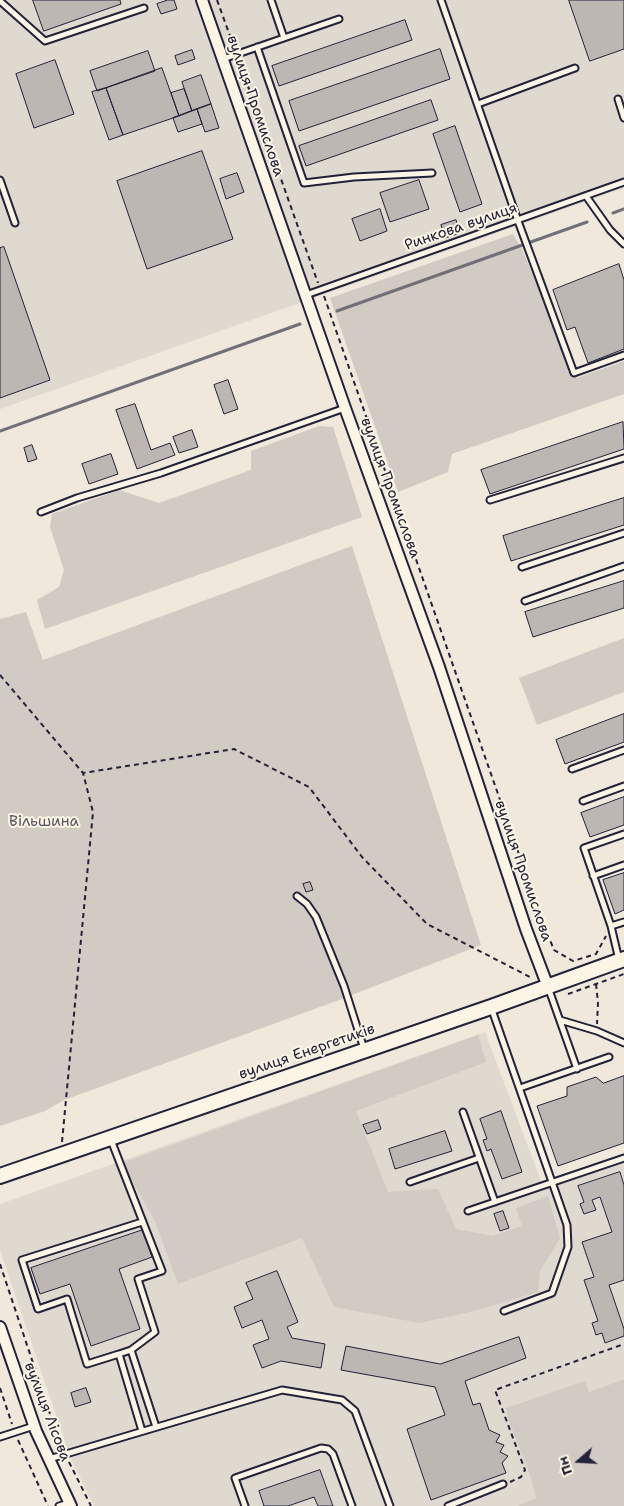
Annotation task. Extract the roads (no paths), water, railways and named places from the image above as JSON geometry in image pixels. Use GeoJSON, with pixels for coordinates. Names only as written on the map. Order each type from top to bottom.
{"type":"FeatureCollection","features":[{"type":"Feature","properties":{"kind":"main road","name":"вулиця Енергетиків"},"geometry":{"type":"LineString","coordinates":[[0,1176],[622,960]]}},
{"type":"Feature","properties":{"kind":"street","name":"вулиця Промислова"},"geometry":{"type":"LineString","coordinates":[[202,0],[345,408],[439,667],[526,929],[548,987]]}},
{"type":"Feature","properties":{"kind":"street","name":"вулиця Лісова"},"geometry":{"type":"LineString","coordinates":[[0,1327],[34,1426],[66,1505]]}},
{"type":"Feature","properties":{"kind":"lane"},"geometry":{"type":"LineString","coordinates":[[271,0],[284,38]]}},
{"type":"Feature","properties":{"kind":"lane"},"geometry":{"type":"LineString","coordinates":[[441,0],[518,221],[574,373],[624,355]]}},
{"type":"Feature","properties":{"kind":"lane"},"geometry":{"type":"LineString","coordinates":[[0,1],[45,41],[144,8]]}},
{"type":"Feature","properties":{"kind":"lane"},"geometry":{"type":"LineString","coordinates":[[223,59],[339,19]]}},
{"type":"Feature","properties":{"kind":"lane"},"geometry":{"type":"LineString","coordinates":[[257,47],[304,183],[354,177],[432,173]]}},
{"type":"Feature","properties":{"kind":"lane"},"geometry":{"type":"LineString","coordinates":[[478,104],[575,68]]}},
{"type":"Feature","properties":{"kind":"lane"},"geometry":{"type":"LineString","coordinates":[[618,99],[624,118]]}},
{"type":"Feature","properties":{"kind":"lane"},"geometry":{"type":"LineString","coordinates":[[0,180],[15,223]]}},
{"type":"Feature","properties":{"kind":"lane","name":"Ринкова вулиця"},"geometry":{"type":"LineString","coordinates":[[306,295],[624,182]]}},
{"type":"Feature","properties":{"kind":"lane"},"geometry":{"type":"LineString","coordinates":[[586,196],[610,230],[624,244]]}},
{"type":"Feature","properties":{"kind":"lane"},"geometry":{"type":"LineString","coordinates":[[41,512],[76,498],[161,473],[345,408]]}},
{"type":"Feature","properties":{"kind":"lane"},"geometry":{"type":"LineString","coordinates":[[490,500],[624,458]]}},
{"type":"Feature","properties":{"kind":"lane"},"geometry":{"type":"LineString","coordinates":[[522,567],[624,533]]}},
{"type":"Feature","properties":{"kind":"lane"},"geometry":{"type":"LineString","coordinates":[[525,600],[624,566]]}},
{"type":"Feature","properties":{"kind":"lane"},"geometry":{"type":"LineString","coordinates":[[572,769],[624,750]]}},
{"type":"Feature","properties":{"kind":"lane"},"geometry":{"type":"LineString","coordinates":[[583,802],[624,786]]}},
{"type":"Feature","properties":{"kind":"lane"},"geometry":{"type":"LineString","coordinates":[[622,960],[584,848],[624,834]]}},
{"type":"Feature","properties":{"kind":"lane"},"geometry":{"type":"LineString","coordinates":[[593,876],[624,865]]}},
{"type":"Feature","properties":{"kind":"lane"},"geometry":{"type":"LineString","coordinates":[[298,896],[307,904],[316,917],[344,986],[364,1050]]}},
{"type":"Feature","properties":{"kind":"lane"},"geometry":{"type":"LineString","coordinates":[[611,926],[624,922]]}},
{"type":"Feature","properties":{"kind":"lane"},"geometry":{"type":"LineString","coordinates":[[548,987],[577,1069]]}},
{"type":"Feature","properties":{"kind":"lane"},"geometry":{"type":"LineString","coordinates":[[491,1007],[567,1225],[568,1247],[552,1293],[504,1310]]}},
{"type":"Feature","properties":{"kind":"lane"},"geometry":{"type":"LineString","coordinates":[[560,1020],[597,1031],[624,1043]]}},
{"type":"Feature","properties":{"kind":"lane"},"geometry":{"type":"LineString","coordinates":[[520,1088],[609,1057]]}},
{"type":"Feature","properties":{"kind":"lane"},"geometry":{"type":"LineString","coordinates":[[463,1112],[495,1202]]}},
{"type":"Feature","properties":{"kind":"lane"},"geometry":{"type":"LineString","coordinates":[[110,1137],[162,1271],[138,1280],[156,1332],[132,1350],[87,1364],[67,1299],[38,1308],[22,1260],[142,1222]]}},
{"type":"Feature","properties":{"kind":"lane"},"geometry":{"type":"LineString","coordinates":[[410,1182],[479,1158]]}},
{"type":"Feature","properties":{"kind":"lane"},"geometry":{"type":"LineString","coordinates":[[468,1211],[624,1158]]}},
{"type":"Feature","properties":{"kind":"lane"},"geometry":{"type":"LineString","coordinates":[[132,1350],[156,1427]]}},
{"type":"Feature","properties":{"kind":"lane"},"geometry":{"type":"LineString","coordinates":[[119,1354],[142,1431]]}},
{"type":"Feature","properties":{"kind":"lane"},"geometry":{"type":"LineString","coordinates":[[48,1459],[282,1390],[342,1400],[355,1411],[390,1506]]}},
{"type":"Feature","properties":{"kind":"lane"},"geometry":{"type":"LineString","coordinates":[[0,1436],[34,1426]]}},
{"type":"Feature","properties":{"kind":"lane"},"geometry":{"type":"LineString","coordinates":[[245,1506],[235,1478],[321,1448],[328,1449],[333,1454],[352,1506]]}},
{"type":"Feature","properties":{"kind":"lane"},"geometry":{"type":"LineString","coordinates":[[448,1506],[503,1484]]}},
{"type":"Feature","properties":{"kind":"waterway"},"geometry":{"type":"LineString","coordinates":[[613,213],[624,209]]}},
{"type":"Feature","properties":{"kind":"waterway"},"geometry":{"type":"LineString","coordinates":[[337,311],[587,222]]}},
{"type":"Feature","properties":{"kind":"waterway"},"geometry":{"type":"LineString","coordinates":[[0,431],[300,324]]}},
{"type":"Feature","properties":{"kind":"park label","name":"Вільшина"},"geometry":{"type":"Point","coordinates":[44,822]}}]}
